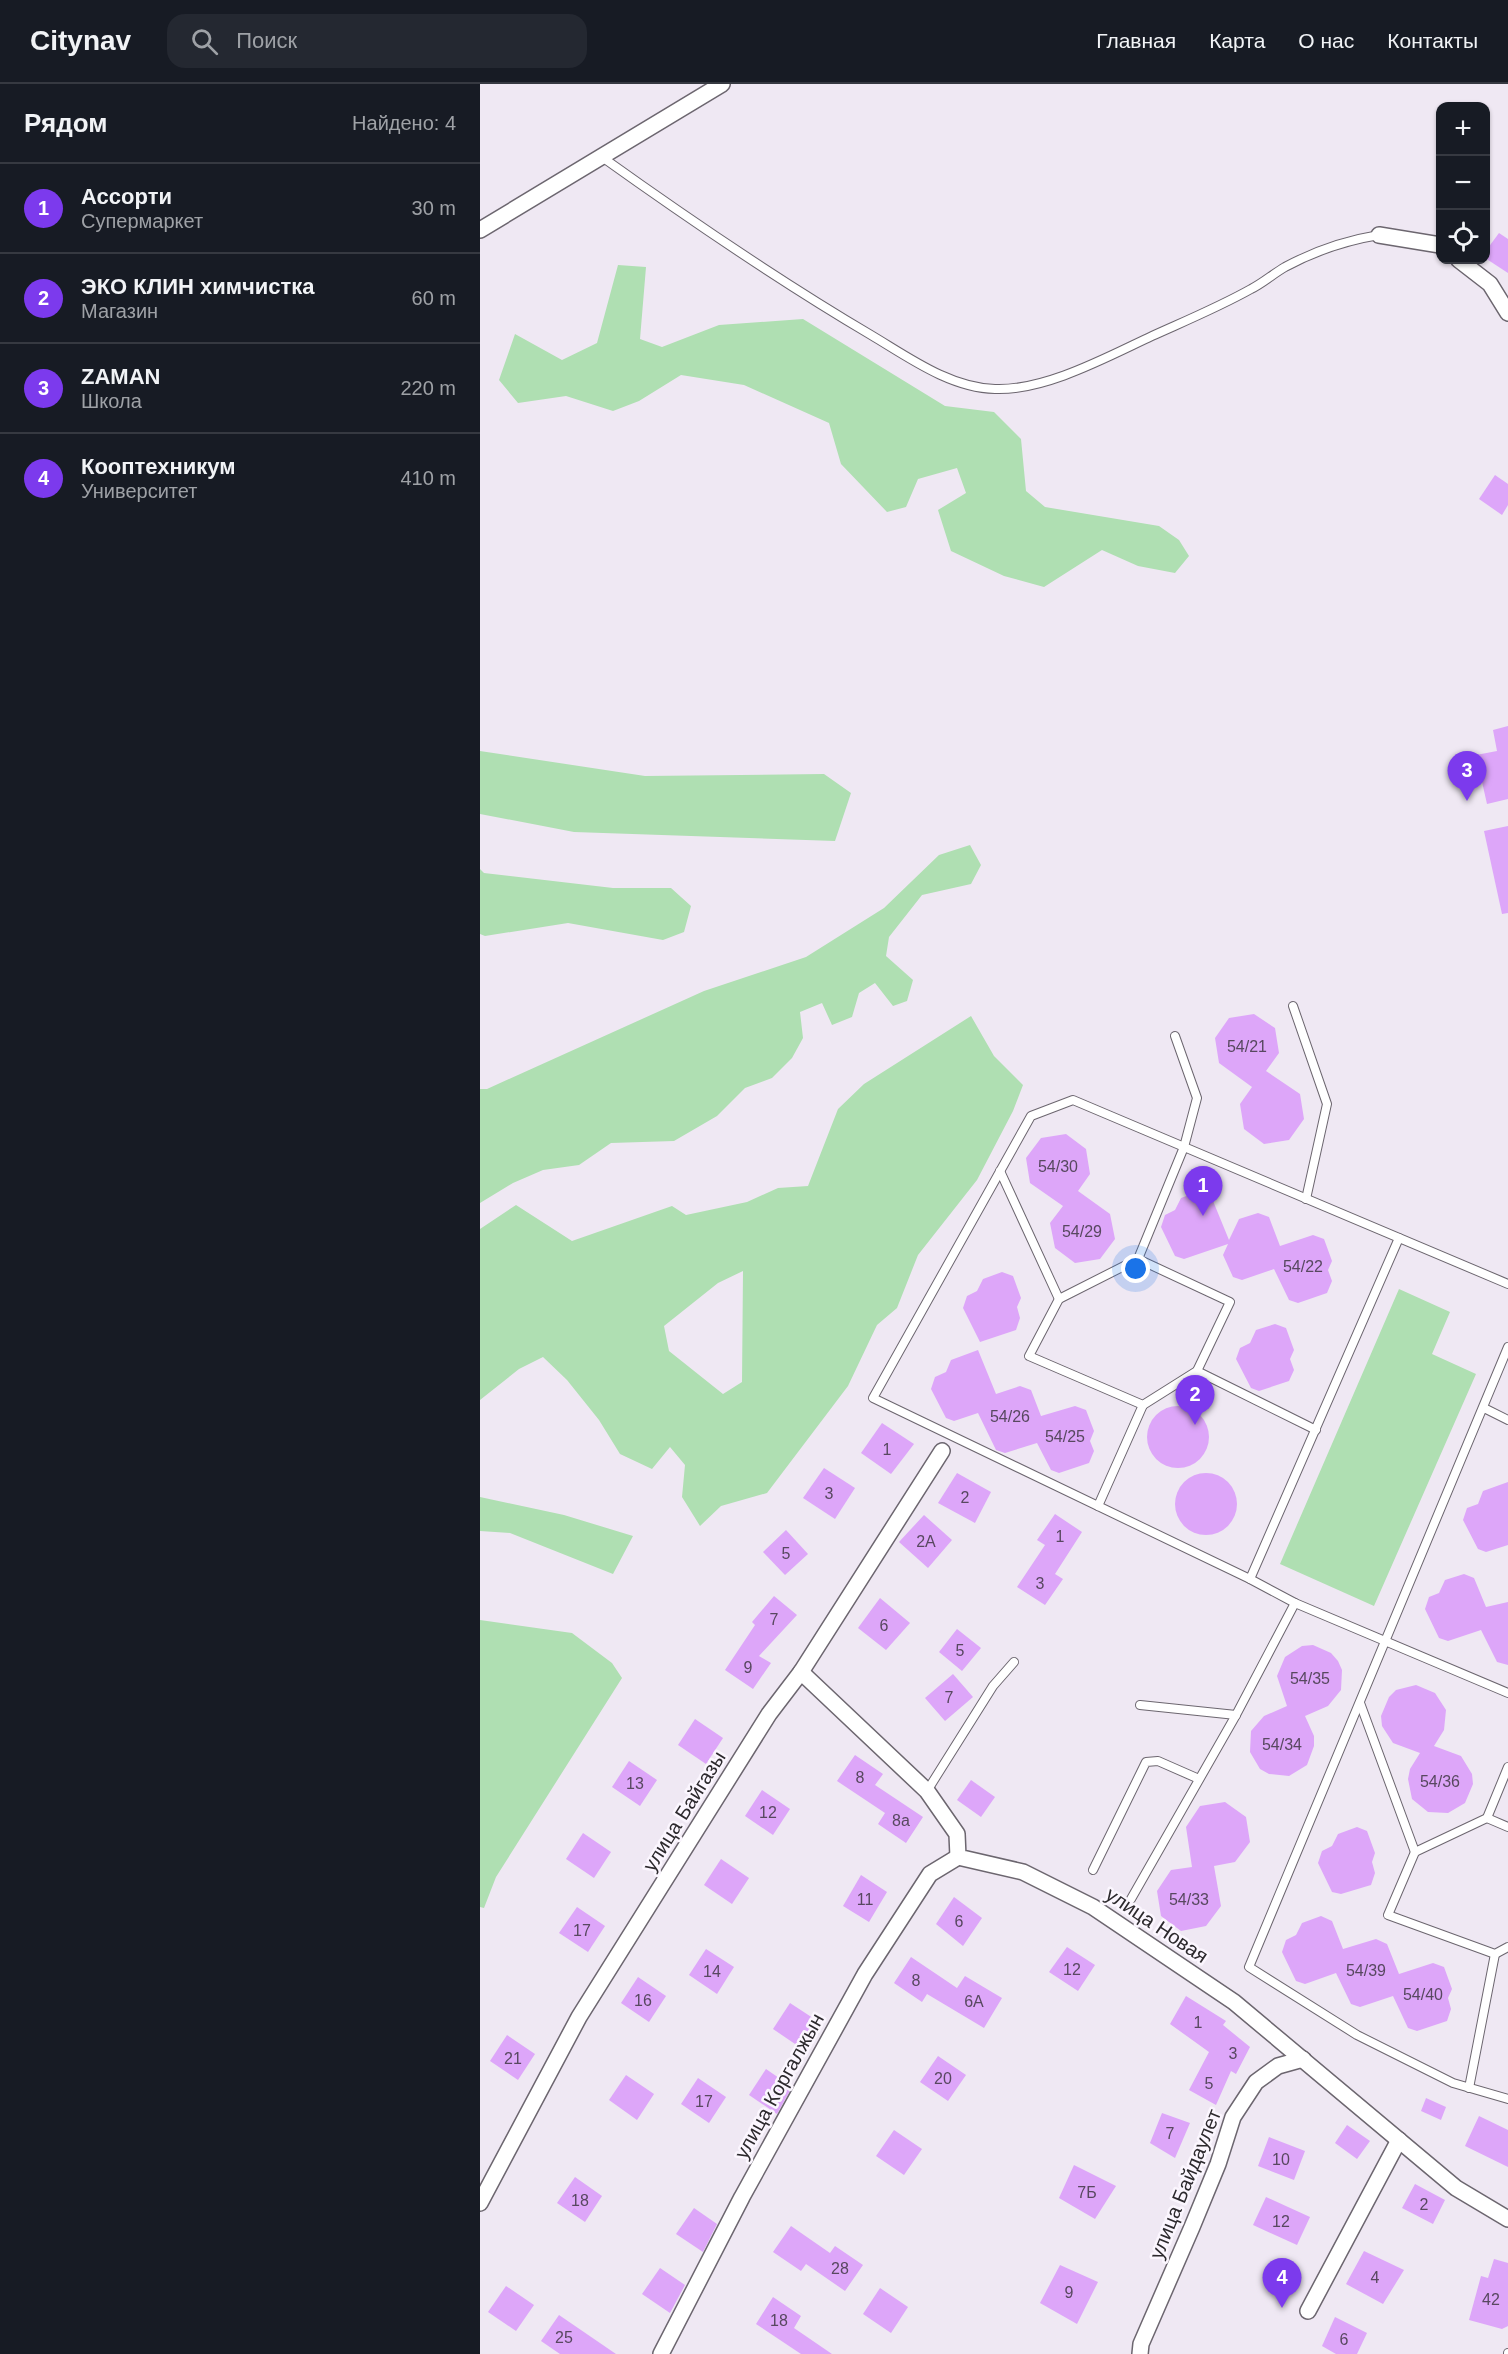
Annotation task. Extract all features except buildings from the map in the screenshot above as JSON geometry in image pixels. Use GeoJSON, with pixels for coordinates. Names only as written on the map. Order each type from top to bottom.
{"type":"FeatureCollection","features":[{"type":"Feature","properties":{"kind":"street"},"geometry":{"type":"LineString","coordinates":[[480,230],[722,84]]}},
{"type":"Feature","properties":{"kind":"street"},"geometry":{"type":"LineString","coordinates":[[1379,235],[1436,244]]}},
{"type":"Feature","properties":{"kind":"street"},"geometry":{"type":"LineString","coordinates":[[1464,264],[1490,284],[1508,313]]}},
{"type":"Feature","properties":{"kind":"street","name":"улица Байгазы"},"geometry":{"type":"LineString","coordinates":[[480,2203],[579,2017],[769,1714],[801,1672],[942,1451]]}},
{"type":"Feature","properties":{"kind":"street"},"geometry":{"type":"LineString","coordinates":[[801,1672],[927,1791],[957,1833],[958,1857]]}},
{"type":"Feature","properties":{"kind":"street","name":"улица Новая"},"geometry":{"type":"LineString","coordinates":[[958,1857],[1023,1872],[1093,1907],[1234,2002],[1456,2188],[1508,2219]]}},
{"type":"Feature","properties":{"kind":"street","name":"улица Коргалжын"},"geometry":{"type":"LineString","coordinates":[[661,2354],[742,2197],[865,1974],[930,1874],[958,1857]]}},
{"type":"Feature","properties":{"kind":"street","name":"улица Байдаулет"},"geometry":{"type":"LineString","coordinates":[[1140,2354],[1141,2344],[1218,2164],[1233,2117],[1256,2082],[1278,2066],[1303,2060]]}},
{"type":"Feature","properties":{"kind":"street"},"geometry":{"type":"LineString","coordinates":[[1308,2311],[1399,2140]]}},
{"type":"Feature","properties":{"kind":"lane"},"geometry":{"type":"LineString","coordinates":[[601,156],[740,254],[918,363],[960,382],[993,389],[1023,388],[1040,383],[1123,350],[1251,289],[1286,266],[1358,238],[1379,235]]}},
{"type":"Feature","properties":{"kind":"lane"},"geometry":{"type":"LineString","coordinates":[[1293,1006],[1327,1104],[1306,1199]]}},
{"type":"Feature","properties":{"kind":"lane"},"geometry":{"type":"LineString","coordinates":[[1143,1405],[1029,1356],[1059,1299],[1138,1259],[1184,1147],[1197,1098],[1174,1036]]}},
{"type":"Feature","properties":{"kind":"lane"},"geometry":{"type":"LineString","coordinates":[[1508,1284],[1073,1100],[1031,1116],[873,1398],[1250,1579],[1294,1603],[1508,1693]]}},
{"type":"Feature","properties":{"kind":"lane"},"geometry":{"type":"LineString","coordinates":[[1000,1171],[1059,1299]]}},
{"type":"Feature","properties":{"kind":"lane"},"geometry":{"type":"LineString","coordinates":[[1250,1579],[1400,1238]]}},
{"type":"Feature","properties":{"kind":"lane"},"geometry":{"type":"LineString","coordinates":[[1098,1506],[1143,1405],[1197,1371],[1230,1302],[1138,1259]]}},
{"type":"Feature","properties":{"kind":"lane"},"geometry":{"type":"LineString","coordinates":[[1508,1347],[1249,1966],[1358,2035],[1453,2083],[1508,2099]]}},
{"type":"Feature","properties":{"kind":"lane"},"geometry":{"type":"LineString","coordinates":[[1197,1371],[1316,1430]]}},
{"type":"Feature","properties":{"kind":"lane"},"geometry":{"type":"LineString","coordinates":[[1484,1407],[1508,1420]]}},
{"type":"Feature","properties":{"kind":"lane"},"geometry":{"type":"LineString","coordinates":[[1131,1899],[1236,1715],[1294,1603]]}},
{"type":"Feature","properties":{"kind":"lane"},"geometry":{"type":"LineString","coordinates":[[927,1791],[993,1686],[1014,1662]]}},
{"type":"Feature","properties":{"kind":"lane"},"geometry":{"type":"LineString","coordinates":[[1360,1703],[1415,1852]]}},
{"type":"Feature","properties":{"kind":"lane"},"geometry":{"type":"LineString","coordinates":[[1140,1705],[1236,1715]]}},
{"type":"Feature","properties":{"kind":"lane"},"geometry":{"type":"LineString","coordinates":[[1093,1870],[1146,1762],[1158,1761],[1199,1779]]}},
{"type":"Feature","properties":{"kind":"lane"},"geometry":{"type":"LineString","coordinates":[[1508,1767],[1488,1818],[1415,1852],[1388,1915],[1495,1953],[1508,1947]]}},
{"type":"Feature","properties":{"kind":"lane"},"geometry":{"type":"LineString","coordinates":[[1488,1818],[1508,1827]]}},
{"type":"Feature","properties":{"kind":"lane"},"geometry":{"type":"LineString","coordinates":[[1469,2088],[1495,1953]]}},
{"type":"Feature","properties":{"kind":"green space"},"geometry":{"type":"Polygon","coordinates":[[[618,265],[646,267],[640,339],[662,347],[719,325],[803,319],[945,406],[994,412],[1021,439],[1026,491],[1045,507],[1159,526],[1179,540],[1189,556],[1175,573],[1138,566],[1102,550],[1044,587],[1004,576],[951,551],[938,510],[966,493],[957,468],[918,479],[906,507],[887,512],[841,464],[829,423],[744,385],[681,375],[639,401],[613,411],[566,396],[518,403],[499,380],[515,334],[562,360],[597,343],[618,265]]]}},
{"type":"Feature","properties":{"kind":"green space"},"geometry":{"type":"Polygon","coordinates":[[[480,751],[645,776],[824,774],[851,793],[835,841],[574,832],[480,814],[480,751]]]}},
{"type":"Feature","properties":{"kind":"green space"},"geometry":{"type":"Polygon","coordinates":[[[970,845],[981,865],[971,884],[922,895],[889,937],[886,956],[913,980],[907,1001],[893,1006],[875,983],[859,993],[852,1017],[832,1025],[822,1003],[800,1012],[803,1038],[792,1058],[772,1078],[745,1088],[717,1116],[674,1141],[611,1143],[579,1165],[543,1170],[513,1183],[480,1203],[480,1089],[487,1089],[704,991],[806,957],[884,908],[939,855],[970,845]]]}},
{"type":"Feature","properties":{"kind":"green space"},"geometry":{"type":"Polygon","coordinates":[[[480,869],[484,873],[613,888],[671,888],[691,906],[684,932],[663,940],[568,923],[485,936],[480,934],[480,869]]]}},
{"type":"Feature","properties":{"kind":"green space"},"geometry":{"type":"Polygon","coordinates":[[[971,1016],[994,1056],[1023,1085],[1013,1111],[977,1180],[918,1255],[897,1308],[877,1325],[848,1386],[767,1493],[721,1506],[700,1526],[682,1497],[685,1465],[670,1447],[652,1469],[620,1454],[599,1420],[567,1380],[543,1357],[519,1369],[480,1400],[480,1229],[516,1205],[572,1241],[672,1206],[686,1215],[747,1202],[778,1188],[808,1186],[838,1109],[864,1084],[971,1016]],[[743,1271],[718,1283],[664,1326],[669,1351],[723,1394],[742,1382],[743,1271]]]}},
{"type":"Feature","properties":{"kind":"green space"},"geometry":{"type":"Polygon","coordinates":[[[1399,1289],[1450,1312],[1432,1354],[1476,1374],[1374,1606],[1280,1564],[1399,1289]]]}},
{"type":"Feature","properties":{"kind":"green space"},"geometry":{"type":"Polygon","coordinates":[[[480,1497],[564,1515],[633,1536],[613,1574],[510,1533],[480,1531],[480,1497]]]}},
{"type":"Feature","properties":{"kind":"green space"},"geometry":{"type":"Polygon","coordinates":[[[480,1620],[572,1633],[612,1663],[622,1678],[496,1877],[484,1908],[480,1907],[480,1620]]]}},
{"type":"Feature","properties":{"kind":"place","name":"ZAMAN"},"geometry":{"type":"Point","coordinates":[1467,801]}},
{"type":"Feature","properties":{"kind":"place","name":"Ассорти"},"geometry":{"type":"Point","coordinates":[1203,1216]}},
{"type":"Feature","properties":{"kind":"place","name":"ЭКО КЛИН химчистка"},"geometry":{"type":"Point","coordinates":[1195,1425]}},
{"type":"Feature","properties":{"kind":"place","name":"Кооптехникум"},"geometry":{"type":"Point","coordinates":[1282,2308]}}]}
